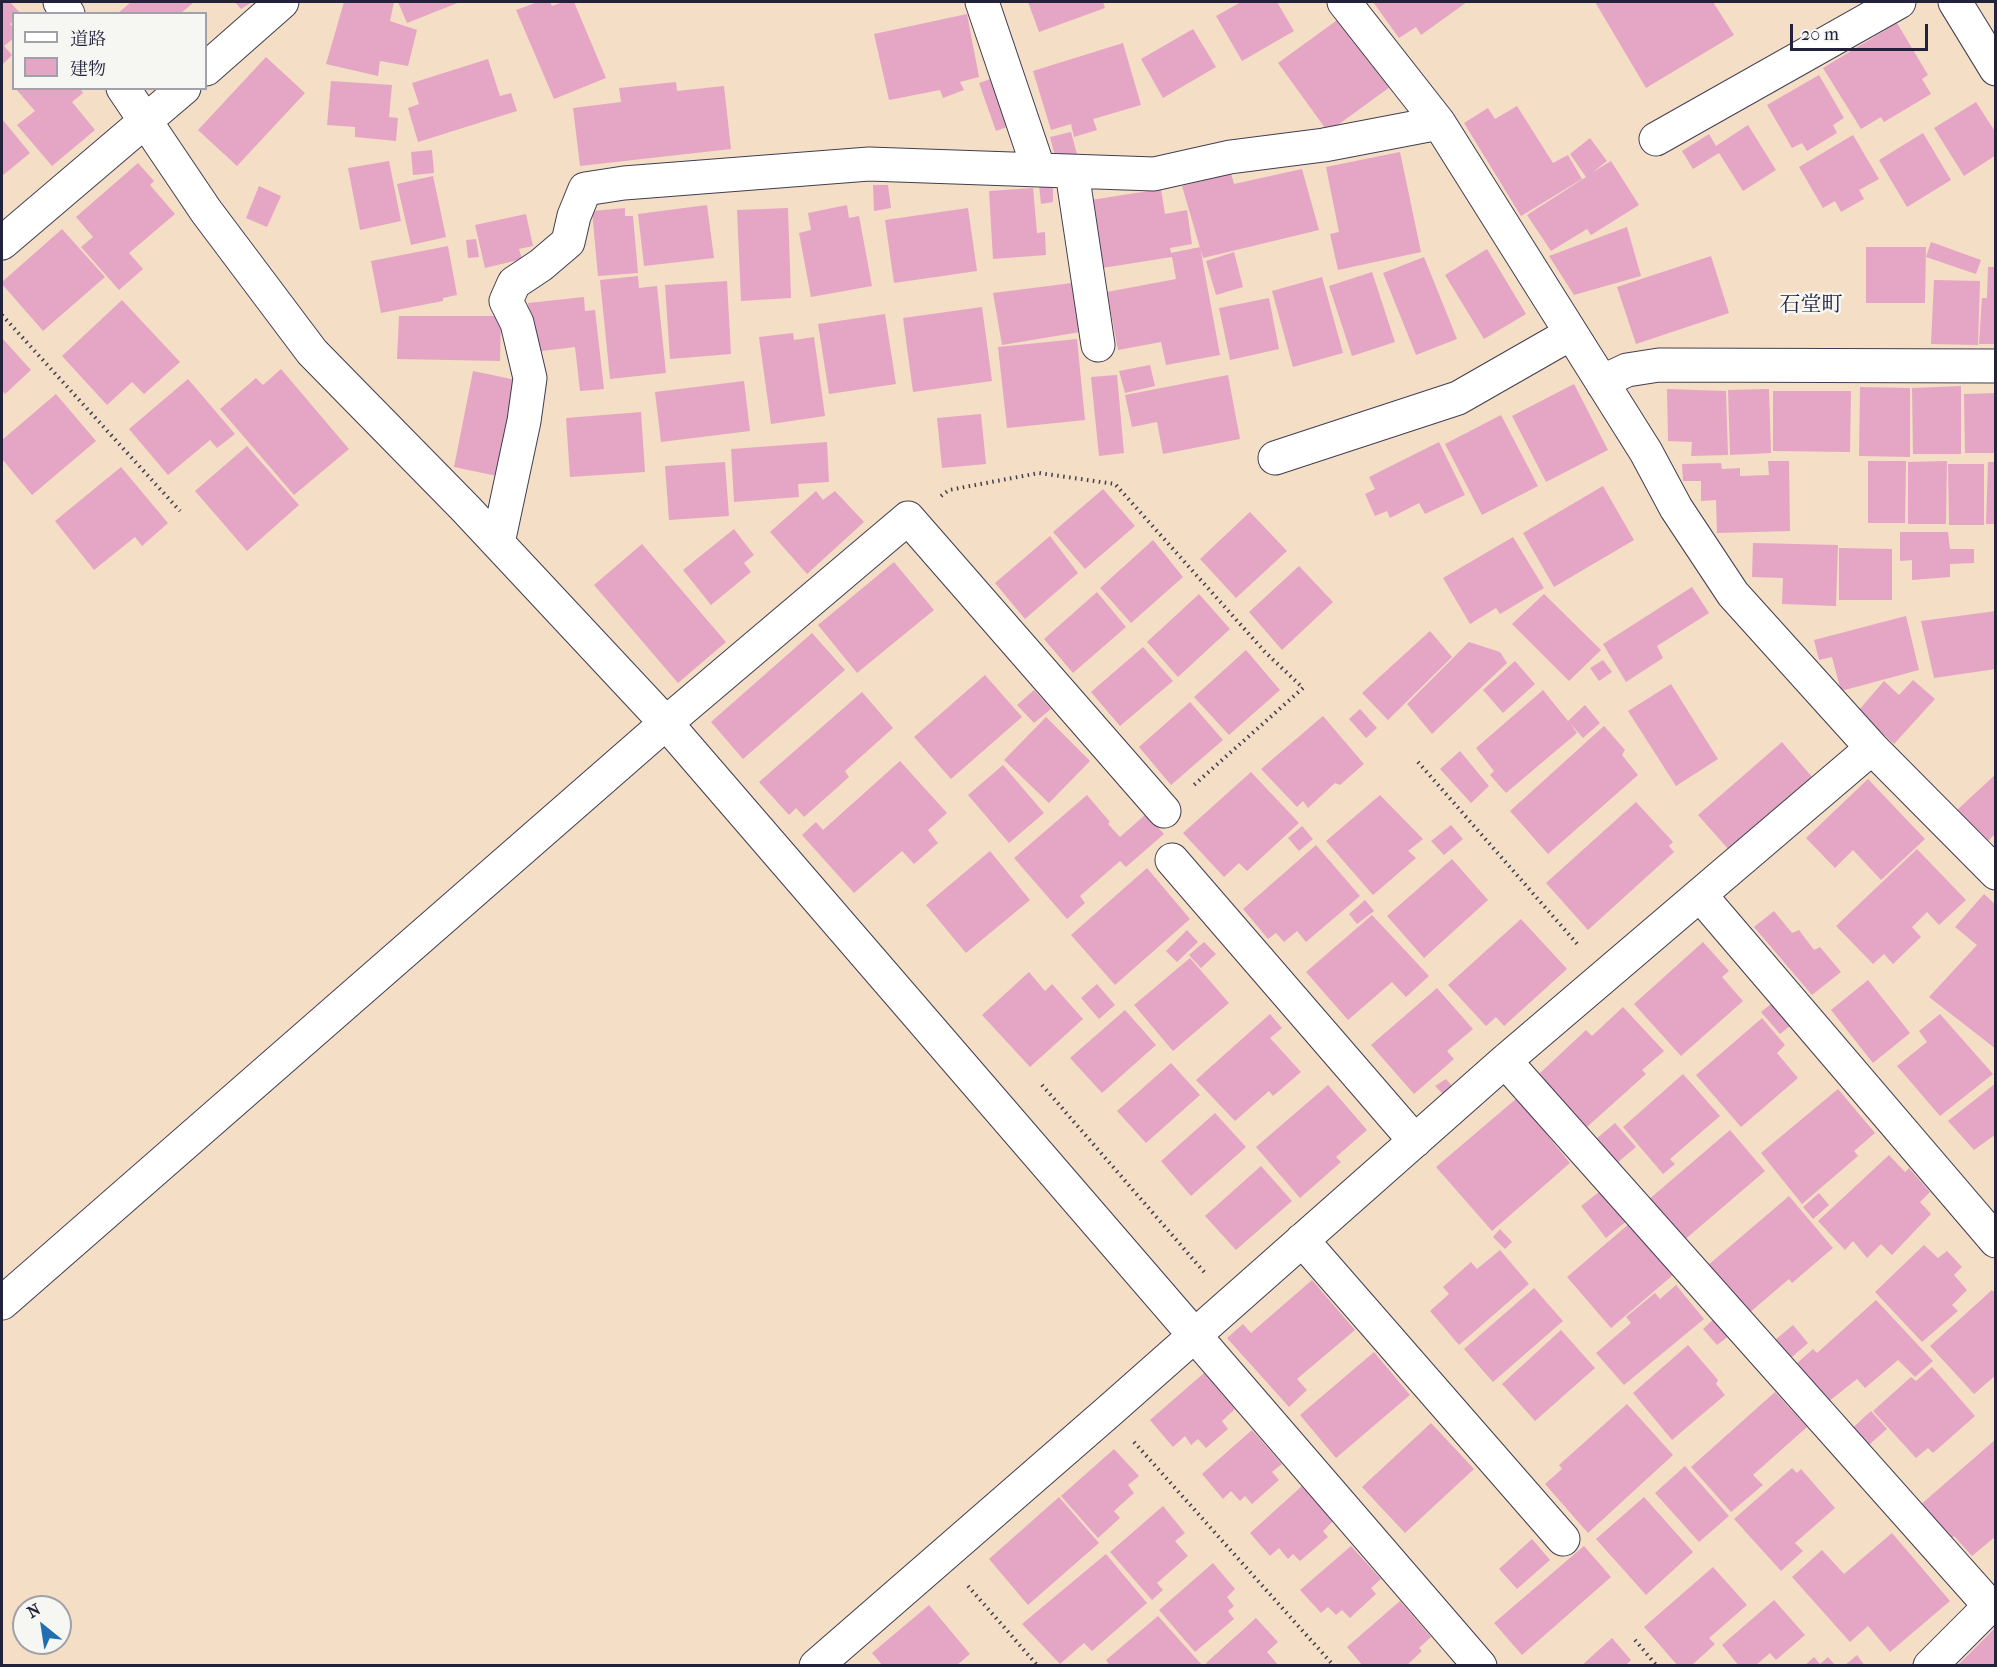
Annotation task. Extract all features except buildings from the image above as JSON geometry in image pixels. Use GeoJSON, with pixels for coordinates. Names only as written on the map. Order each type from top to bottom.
{"type":"FeatureCollection","features":[{"type":"Feature","properties":{"kind":"street"},"geometry":{"type":"LineString","coordinates":[[207,68],[282,2]]}},
{"type":"Feature","properties":{"kind":"street"},"geometry":{"type":"LineString","coordinates":[[982,2],[1039,170]]}},
{"type":"Feature","properties":{"kind":"street"},"geometry":{"type":"LineString","coordinates":[[1344,2],[1439,123],[1646,452],[1676,508],[1733,594],[1872,748],[1995,873]]}},
{"type":"Feature","properties":{"kind":"street"},"geometry":{"type":"LineString","coordinates":[[1656,139],[1899,2]]}},
{"type":"Feature","properties":{"kind":"street"},"geometry":{"type":"LineString","coordinates":[[1956,2],[1995,69]]}},
{"type":"Feature","properties":{"kind":"street"},"geometry":{"type":"LineString","coordinates":[[124,90],[206,211],[312,352],[498,543],[666,723],[1480,1665]]}},
{"type":"Feature","properties":{"kind":"street"},"geometry":{"type":"LineString","coordinates":[[2,243],[182,90]]}},
{"type":"Feature","properties":{"kind":"street"},"geometry":{"type":"LineString","coordinates":[[498,543],[525,421],[530,378],[517,323],[506,301],[514,283],[541,265],[568,242],[574,216],[585,189],[636,182],[869,164],[1154,174],[1230,157],[1324,146],[1439,123]]}},
{"type":"Feature","properties":{"kind":"street"},"geometry":{"type":"LineString","coordinates":[[1072,171],[1098,345]]}},
{"type":"Feature","properties":{"kind":"street"},"geometry":{"type":"LineString","coordinates":[[1275,458],[1458,398],[1570,334]]}},
{"type":"Feature","properties":{"kind":"street"},"geometry":{"type":"LineString","coordinates":[[1603,384],[1627,370],[1659,365],[1995,366]]}},
{"type":"Feature","properties":{"kind":"street"},"geometry":{"type":"LineString","coordinates":[[2,1303],[666,723],[908,518],[1164,811]]}},
{"type":"Feature","properties":{"kind":"street"},"geometry":{"type":"LineString","coordinates":[[816,1665],[1108,1412],[1505,1061],[1872,748]]}},
{"type":"Feature","properties":{"kind":"street"},"geometry":{"type":"LineString","coordinates":[[1172,860],[1415,1141]]}},
{"type":"Feature","properties":{"kind":"street"},"geometry":{"type":"LineString","coordinates":[[1700,895],[1995,1241]]}},
{"type":"Feature","properties":{"kind":"street"},"geometry":{"type":"LineString","coordinates":[[1505,1061],[1993,1604],[1930,1665]]}},
{"type":"Feature","properties":{"kind":"street"},"geometry":{"type":"LineString","coordinates":[[1302,1240],[1563,1539]]}},
{"type":"Feature","properties":{"kind":"path"},"geometry":{"type":"LineString","coordinates":[[2,315],[180,512]]}},
{"type":"Feature","properties":{"kind":"path"},"geometry":{"type":"LineString","coordinates":[[908,518],[949,490],[1039,473],[1115,484],[1265,652],[1303,688],[1164,811]]}},
{"type":"Feature","properties":{"kind":"path"},"geometry":{"type":"LineString","coordinates":[[1418,762],[1605,976]]}},
{"type":"Feature","properties":{"kind":"path"},"geometry":{"type":"LineString","coordinates":[[1042,1085],[1231,1303]]}},
{"type":"Feature","properties":{"kind":"path"},"geometry":{"type":"LineString","coordinates":[[1108,1412],[1334,1665]]}},
{"type":"Feature","properties":{"kind":"path"},"geometry":{"type":"LineString","coordinates":[[942,1556],[1038,1665]]}},
{"type":"Feature","properties":{"kind":"path"},"geometry":{"type":"LineString","coordinates":[[1635,1640],[1657,1665]]}},
{"type":"Feature","properties":{"kind":"district","name":"石堂町"},"geometry":{"type":"Point","coordinates":[1811,306]}}]}
